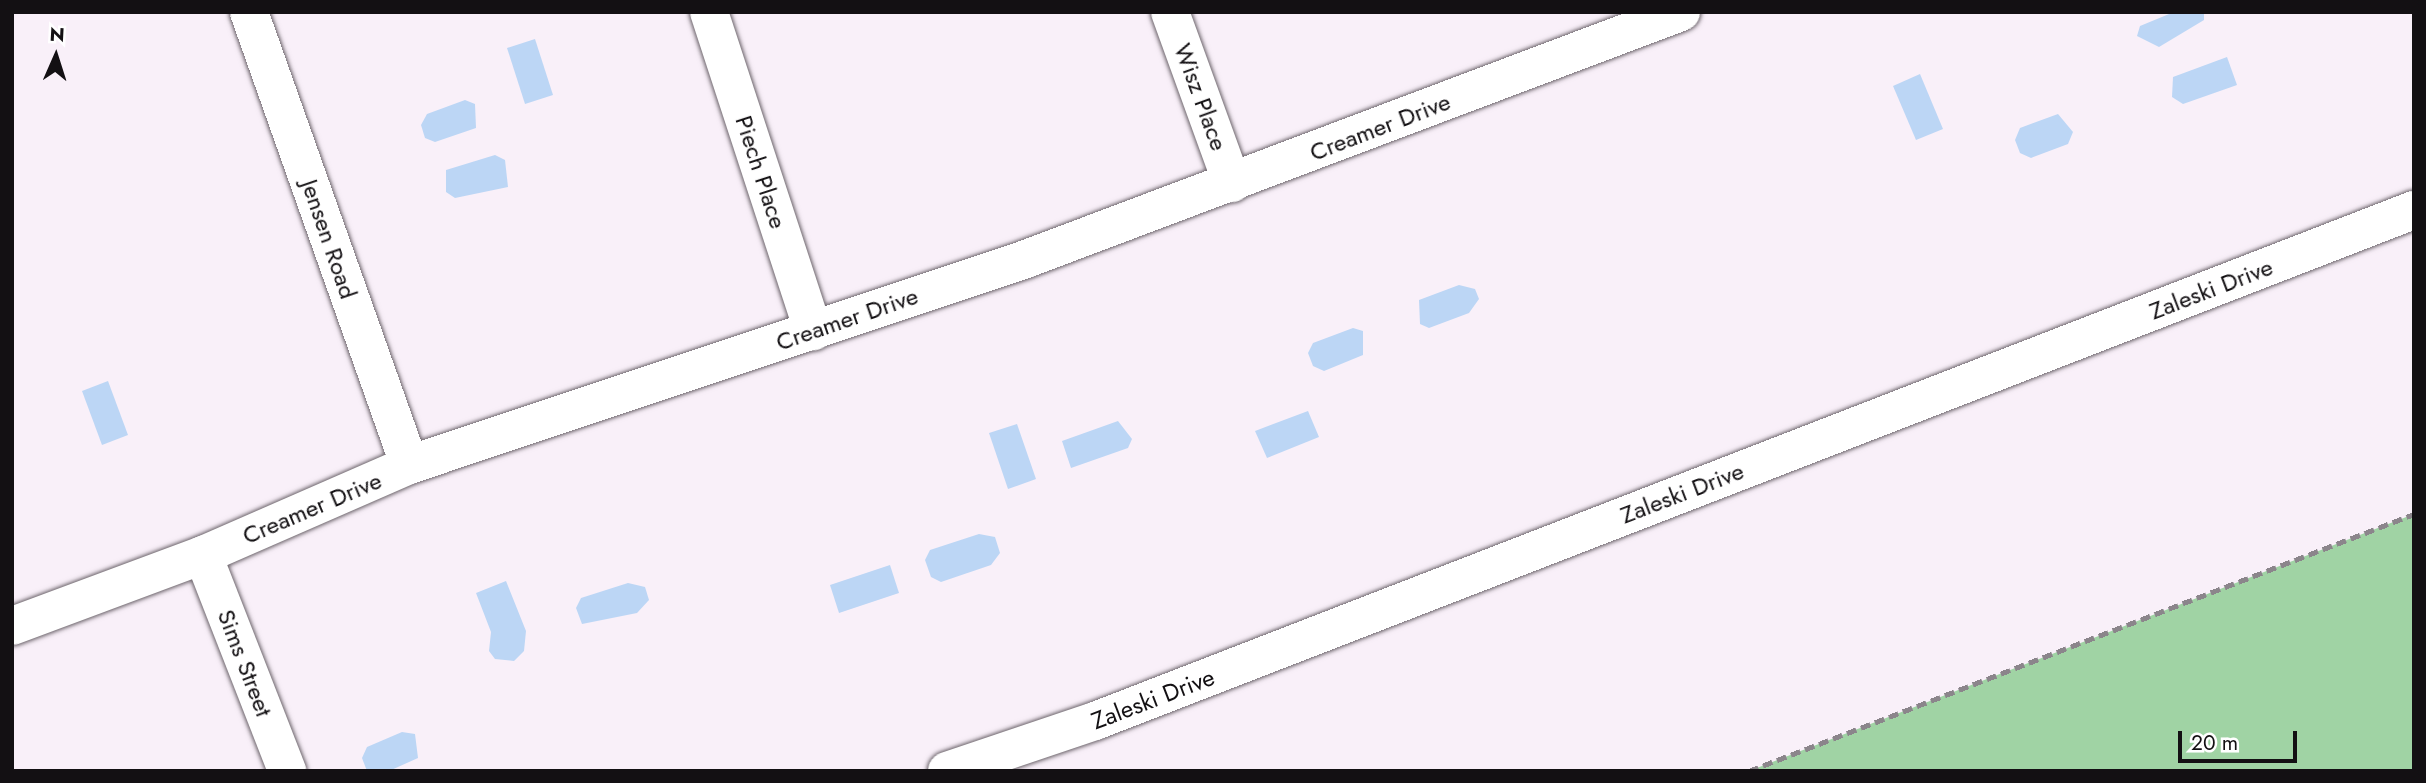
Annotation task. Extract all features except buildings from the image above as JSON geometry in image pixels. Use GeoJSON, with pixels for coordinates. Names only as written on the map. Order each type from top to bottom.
{"type":"FeatureCollection","features":[{"type":"Feature","properties":{"kind":"street","name":"Jensen Road"},"geometry":{"type":"LineString","coordinates":[[249,12],[409,465]]}},
{"type":"Feature","properties":{"kind":"street","name":"Piech Place"},"geometry":{"type":"LineString","coordinates":[[709,12],[813,331]]}},
{"type":"Feature","properties":{"kind":"street","name":"Wisz Place"},"geometry":{"type":"LineString","coordinates":[[1170,12],[1232,183]]}},
{"type":"Feature","properties":{"kind":"street","name":"Creamer Drive"},"geometry":{"type":"LineString","coordinates":[[12,626],[203,555],[409,465],[813,331],[1232,183],[1665,15]]}},
{"type":"Feature","properties":{"kind":"street","name":"Zaleski Drive"},"geometry":{"type":"LineString","coordinates":[[947,771],[1095,721],[2414,210]]}},
{"type":"Feature","properties":{"kind":"street","name":"Sims Street"},"geometry":{"type":"LineString","coordinates":[[203,555],[287,771]]}},
{"type":"Feature","properties":{"kind":"green space"},"geometry":{"type":"Polygon","coordinates":[[[2414,514],[2414,771],[1749,771],[2414,514]]]}},
{"type":"Feature","properties":{"kind":"water"},"geometry":{"type":"Polygon","coordinates":[[[2174,12],[2204,12],[2204,20],[2159,47],[2137,36],[2140,26],[2174,12]]]}},
{"type":"Feature","properties":{"kind":"water"},"geometry":{"type":"Polygon","coordinates":[[[535,39],[553,95],[525,104],[507,48],[535,39]]]}},
{"type":"Feature","properties":{"kind":"water"},"geometry":{"type":"Polygon","coordinates":[[[2227,57],[2237,85],[2183,104],[2172,97],[2173,77],[2227,57]]]}},
{"type":"Feature","properties":{"kind":"water"},"geometry":{"type":"Polygon","coordinates":[[[1920,74],[1943,129],[1916,140],[1893,86],[1920,74]]]}},
{"type":"Feature","properties":{"kind":"water"},"geometry":{"type":"Polygon","coordinates":[[[465,100],[475,104],[476,128],[435,142],[425,138],[421,125],[427,114],[465,100]]]}},
{"type":"Feature","properties":{"kind":"water"},"geometry":{"type":"Polygon","coordinates":[[[2058,114],[2073,132],[2068,144],[2031,158],[2020,153],[2015,140],[2020,128],[2058,114]]]}},
{"type":"Feature","properties":{"kind":"water"},"geometry":{"type":"Polygon","coordinates":[[[495,155],[505,160],[508,187],[455,198],[446,192],[446,170],[495,155]]]}},
{"type":"Feature","properties":{"kind":"water"},"geometry":{"type":"Polygon","coordinates":[[[1459,285],[1475,289],[1479,299],[1469,313],[1429,328],[1420,324],[1419,300],[1459,285]]]}},
{"type":"Feature","properties":{"kind":"water"},"geometry":{"type":"Polygon","coordinates":[[[1353,328],[1363,331],[1363,355],[1324,371],[1313,366],[1308,353],[1313,343],[1353,328]]]}},
{"type":"Feature","properties":{"kind":"water"},"geometry":{"type":"Polygon","coordinates":[[[108,381],[128,435],[102,445],[82,391],[108,381]]]}},
{"type":"Feature","properties":{"kind":"water"},"geometry":{"type":"Polygon","coordinates":[[[1308,411],[1319,437],[1267,458],[1255,431],[1308,411]]]}},
{"type":"Feature","properties":{"kind":"water"},"geometry":{"type":"Polygon","coordinates":[[[1118,421],[1132,439],[1128,448],[1071,468],[1062,441],[1118,421]]]}},
{"type":"Feature","properties":{"kind":"water"},"geometry":{"type":"Polygon","coordinates":[[[1017,424],[1036,479],[1008,489],[989,433],[1017,424]]]}},
{"type":"Feature","properties":{"kind":"water"},"geometry":{"type":"Polygon","coordinates":[[[979,534],[995,537],[1000,553],[991,565],[941,582],[931,577],[925,560],[930,550],[979,534]]]}},
{"type":"Feature","properties":{"kind":"water"},"geometry":{"type":"Polygon","coordinates":[[[890,565],[899,593],[839,613],[830,585],[890,565]]]}},
{"type":"Feature","properties":{"kind":"water"},"geometry":{"type":"Polygon","coordinates":[[[506,581],[526,631],[524,651],[514,661],[495,659],[489,651],[491,632],[476,593],[506,581]]]}},
{"type":"Feature","properties":{"kind":"water"},"geometry":{"type":"Polygon","coordinates":[[[628,583],[645,587],[649,600],[637,613],[582,624],[576,608],[581,598],[628,583]]]}},
{"type":"Feature","properties":{"kind":"water"},"geometry":{"type":"Polygon","coordinates":[[[402,732],[415,734],[418,758],[389,771],[367,771],[362,758],[367,747],[402,732]]]}},
{"type":"Feature","properties":{"kind":"railway"},"geometry":{"type":"LineString","coordinates":[[1749,771],[2414,514]]}}]}
